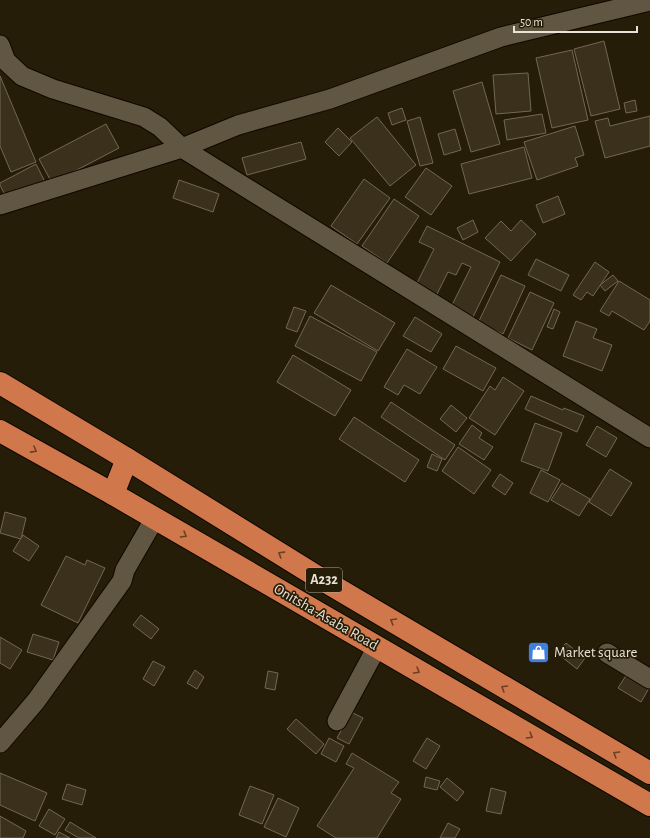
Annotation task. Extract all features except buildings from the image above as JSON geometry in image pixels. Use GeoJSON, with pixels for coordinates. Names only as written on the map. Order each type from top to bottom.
{"type":"FeatureCollection","features":[{"type":"Feature","properties":{"kind":"highway","name":"A232"},"geometry":{"type":"LineString","coordinates":[[0,383],[127,459],[316,576],[650,774]]}},
{"type":"Feature","properties":{"kind":"highway","name":"Onitsha-Asaba Road"},"geometry":{"type":"LineString","coordinates":[[0,431],[155,518],[650,805]]}},
{"type":"Feature","properties":{"kind":"highway"},"geometry":{"type":"LineString","coordinates":[[113,494],[127,459]]}},
{"type":"Feature","properties":{"kind":"street"},"geometry":{"type":"LineString","coordinates":[[0,206],[182,148],[238,125],[330,99],[501,37],[650,1]]}},
{"type":"Feature","properties":{"kind":"street"},"geometry":{"type":"LineString","coordinates":[[0,45],[6,61],[22,76],[53,89],[144,117],[160,127],[182,148],[650,438]]}},
{"type":"Feature","properties":{"kind":"street"},"geometry":{"type":"LineString","coordinates":[[0,743],[36,701],[122,582],[125,570],[155,518]]}},
{"type":"Feature","properties":{"kind":"street"},"geometry":{"type":"LineString","coordinates":[[337,721],[377,647]]}},
{"type":"Feature","properties":{"kind":"street"},"geometry":{"type":"LineString","coordinates":[[607,653],[650,679]]}},
{"type":"Feature","properties":{"kind":"place","name":"Market square"},"geometry":{"type":"Point","coordinates":[539,652]}}]}
